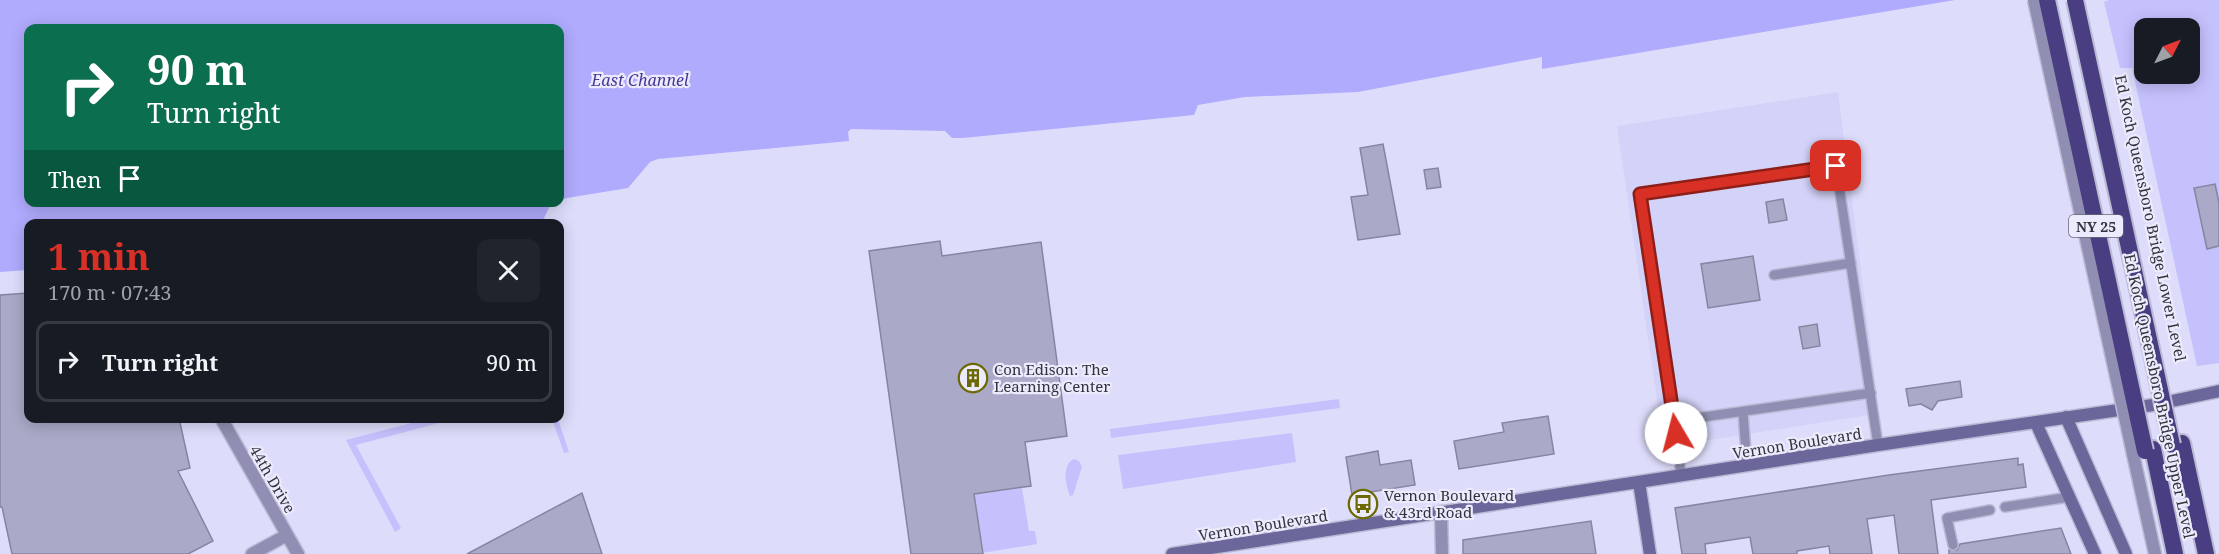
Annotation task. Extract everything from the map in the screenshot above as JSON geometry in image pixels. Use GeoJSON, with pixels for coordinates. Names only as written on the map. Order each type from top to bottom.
{"type":"FeatureCollection","features":[{"type":"Feature","properties":{"kind":"highway","name":"NY 25"},"geometry":{"type":"LineString","coordinates":[[2047,0],[2167,554]]}},
{"type":"Feature","properties":{"kind":"highway","name":"Ed Koch Queensboro Bridge Upper Level"},"geometry":{"type":"LineString","coordinates":[[2055,0],[2175,554]]}},
{"type":"Feature","properties":{"kind":"highway","name":"Ed Koch Queensboro Bridge Upper Level"},"geometry":{"type":"LineString","coordinates":[[2075,0],[2177,444]]}},
{"type":"Feature","properties":{"kind":"highway","name":"Ed Koch Queensboro Bridge Lower Level"},"geometry":{"type":"LineString","coordinates":[[2085,0],[2177,444]]}},
{"type":"Feature","properties":{"kind":"highway","name":"NY 25"},"geometry":{"type":"LineString","coordinates":[[2177,444],[2206,554]]}},
{"type":"Feature","properties":{"kind":"highway"},"geometry":{"type":"LineString","coordinates":[[2177,444],[2196,554]]}},
{"type":"Feature","properties":{"kind":"main road","name":"Vernon Boulevard"},"geometry":{"type":"LineString","coordinates":[[1172,554],[2153,405],[2217,393]]}},
{"type":"Feature","properties":{"kind":"main road"},"geometry":{"type":"LineString","coordinates":[[2066,417],[2126,554]]}},
{"type":"Feature","properties":{"kind":"main road"},"geometry":{"type":"LineString","coordinates":[[2036,423],[2095,554]]}},
{"type":"Feature","properties":{"kind":"main road"},"geometry":{"type":"LineString","coordinates":[[1639,482],[1650,554]]}},
{"type":"Feature","properties":{"kind":"street"},"geometry":{"type":"LineString","coordinates":[[2034,0],[2155,554]]}},
{"type":"Feature","properties":{"kind":"street","name":"44th Drive"},"geometry":{"type":"LineString","coordinates":[[224,423],[298,554]]}},
{"type":"Feature","properties":{"kind":"street"},"geometry":{"type":"LineString","coordinates":[[1441,512],[1442,554]]}},
{"type":"Feature","properties":{"kind":"street"},"geometry":{"type":"LineString","coordinates":[[252,554],[287,535]]}},
{"type":"Feature","properties":{"kind":"lane"},"geometry":{"type":"LineString","coordinates":[[1681,476],[1675,421],[1640,194],[1836,166],[1878,445]]}},
{"type":"Feature","properties":{"kind":"lane"},"geometry":{"type":"LineString","coordinates":[[1774,274],[1851,263]]}},
{"type":"Feature","properties":{"kind":"lane"},"geometry":{"type":"LineString","coordinates":[[1675,421],[1871,393]]}},
{"type":"Feature","properties":{"kind":"lane"},"geometry":{"type":"LineString","coordinates":[[1743,412],[1747,465]]}},
{"type":"Feature","properties":{"kind":"lane"},"geometry":{"type":"LineString","coordinates":[[2006,507],[2069,497]]}},
{"type":"Feature","properties":{"kind":"lane"},"geometry":{"type":"LineString","coordinates":[[1953,545],[1947,518],[1990,510]]}},
{"type":"Feature","properties":{"kind":"shaded area"},"geometry":{"type":"Polygon","coordinates":[[[2109,0],[2219,0],[2219,363],[2197,366],[2135,84],[2200,84],[2200,18],[2134,18],[2134,77],[2132,68],[2120,68],[2104,2],[2109,0]]]}},
{"type":"Feature","properties":{"kind":"shaded area"},"geometry":{"type":"Polygon","coordinates":[[[1838,92],[1879,411],[1869,415],[1664,447],[1617,126],[1838,92]]]}},
{"type":"Feature","properties":{"kind":"shaded area"},"geometry":{"type":"Polygon","coordinates":[[[1339,399],[1340,408],[1111,438],[1110,429],[1339,399]]]}},
{"type":"Feature","properties":{"kind":"shaded area"},"geometry":{"type":"Polygon","coordinates":[[[412,423],[439,423],[356,445],[401,528],[395,532],[346,440],[412,423]]]}},
{"type":"Feature","properties":{"kind":"shaded area"},"geometry":{"type":"Polygon","coordinates":[[[553,423],[559,423],[569,452],[564,453],[553,423]]]}},
{"type":"Feature","properties":{"kind":"shaded area"},"geometry":{"type":"Polygon","coordinates":[[[1292,433],[1296,462],[1123,489],[1118,455],[1292,433]]]}},
{"type":"Feature","properties":{"kind":"shaded area"},"geometry":{"type":"Polygon","coordinates":[[[1074,459],[1079,461],[1082,467],[1073,495],[1070,496],[1066,471],[1067,466],[1074,459]]]}},
{"type":"Feature","properties":{"kind":"shaded area"},"geometry":{"type":"Polygon","coordinates":[[[1022,488],[1029,531],[1035,531],[1037,544],[982,553],[974,494],[1022,488]]]}},
{"type":"Feature","properties":{"kind":"water","name":"East Channel"},"geometry":{"type":"Polygon","coordinates":[[[0,0],[1955,0],[1542,69],[1542,57],[1358,92],[1245,97],[1198,105],[1194,115],[963,138],[952,138],[945,131],[851,129],[848,132],[849,141],[658,159],[650,162],[628,188],[564,199],[564,24],[24,24],[24,207],[551,207],[544,219],[24,219],[24,270],[0,272],[0,0]]]}},
{"type":"Feature","properties":{"kind":"building"},"geometry":{"type":"Polygon","coordinates":[[[1383,144],[1400,234],[1358,240],[1351,197],[1368,195],[1360,148],[1383,144]]]}},
{"type":"Feature","properties":{"kind":"building"},"geometry":{"type":"Polygon","coordinates":[[[1438,168],[1441,187],[1427,189],[1424,170],[1438,168]]]}},
{"type":"Feature","properties":{"kind":"building"},"geometry":{"type":"Polygon","coordinates":[[[2215,184],[2219,203],[2219,246],[2207,249],[2194,188],[2215,184]]]}},
{"type":"Feature","properties":{"kind":"building"},"geometry":{"type":"Polygon","coordinates":[[[1783,199],[1787,220],[1769,223],[1766,202],[1783,199]]]}},
{"type":"Feature","properties":{"kind":"building","name":"Con Edison: The Learning Center"},"geometry":{"type":"Polygon","coordinates":[[[940,241],[942,256],[1041,242],[1067,436],[1025,442],[1031,486],[974,494],[983,554],[911,554],[869,251],[940,241]]]}},
{"type":"Feature","properties":{"kind":"building"},"geometry":{"type":"Polygon","coordinates":[[[1753,256],[1760,300],[1708,308],[1701,264],[1753,256]]]}},
{"type":"Feature","properties":{"kind":"building"},"geometry":{"type":"Polygon","coordinates":[[[24,293],[24,423],[180,423],[190,468],[178,471],[213,541],[188,554],[12,554],[2,507],[0,507],[0,295],[24,293]]]}},
{"type":"Feature","properties":{"kind":"building"},"geometry":{"type":"Polygon","coordinates":[[[1817,324],[1820,346],[1803,349],[1799,327],[1817,324]]]}},
{"type":"Feature","properties":{"kind":"building"},"geometry":{"type":"Polygon","coordinates":[[[1960,381],[1962,397],[1938,401],[1932,410],[1921,404],[1909,406],[1906,389],[1960,381]]]}},
{"type":"Feature","properties":{"kind":"building"},"geometry":{"type":"Polygon","coordinates":[[[1548,416],[1554,454],[1459,469],[1454,441],[1504,432],[1502,423],[1548,416]]]}},
{"type":"Feature","properties":{"kind":"building"},"geometry":{"type":"Polygon","coordinates":[[[1378,451],[1380,465],[1411,460],[1415,485],[1352,495],[1346,457],[1378,451]]]}},
{"type":"Feature","properties":{"kind":"building"},"geometry":{"type":"Polygon","coordinates":[[[2018,458],[2018,465],[2023,464],[2026,487],[1931,500],[1938,554],[1899,554],[1894,515],[1867,519],[1872,554],[1830,554],[1829,546],[1797,551],[1797,554],[1753,554],[1750,537],[1705,544],[1706,554],[1682,554],[1675,508],[2018,458]]]}},
{"type":"Feature","properties":{"kind":"building"},"geometry":{"type":"Polygon","coordinates":[[[582,493],[602,554],[467,554],[582,493]]]}},
{"type":"Feature","properties":{"kind":"building"},"geometry":{"type":"Polygon","coordinates":[[[1591,521],[1596,554],[1463,554],[1463,540],[1591,521]]]}},
{"type":"Feature","properties":{"kind":"building"},"geometry":{"type":"Polygon","coordinates":[[[2061,528],[2071,554],[1949,554],[1949,550],[1957,550],[1960,544],[2061,528]]]}},
{"type":"Feature","properties":{"kind":"place","name":"Con Edison: The Learning Center"},"geometry":{"type":"Point","coordinates":[973,378]}},
{"type":"Feature","properties":{"kind":"place","name":"Vernon Boulevard & 43rd Road"},"geometry":{"type":"Point","coordinates":[1363,504]}},
{"type":"Feature","properties":{"kind":"route"},"geometry":{"type":"LineString","coordinates":[[1676,433],[1640,194],[1836,166]]}}]}
